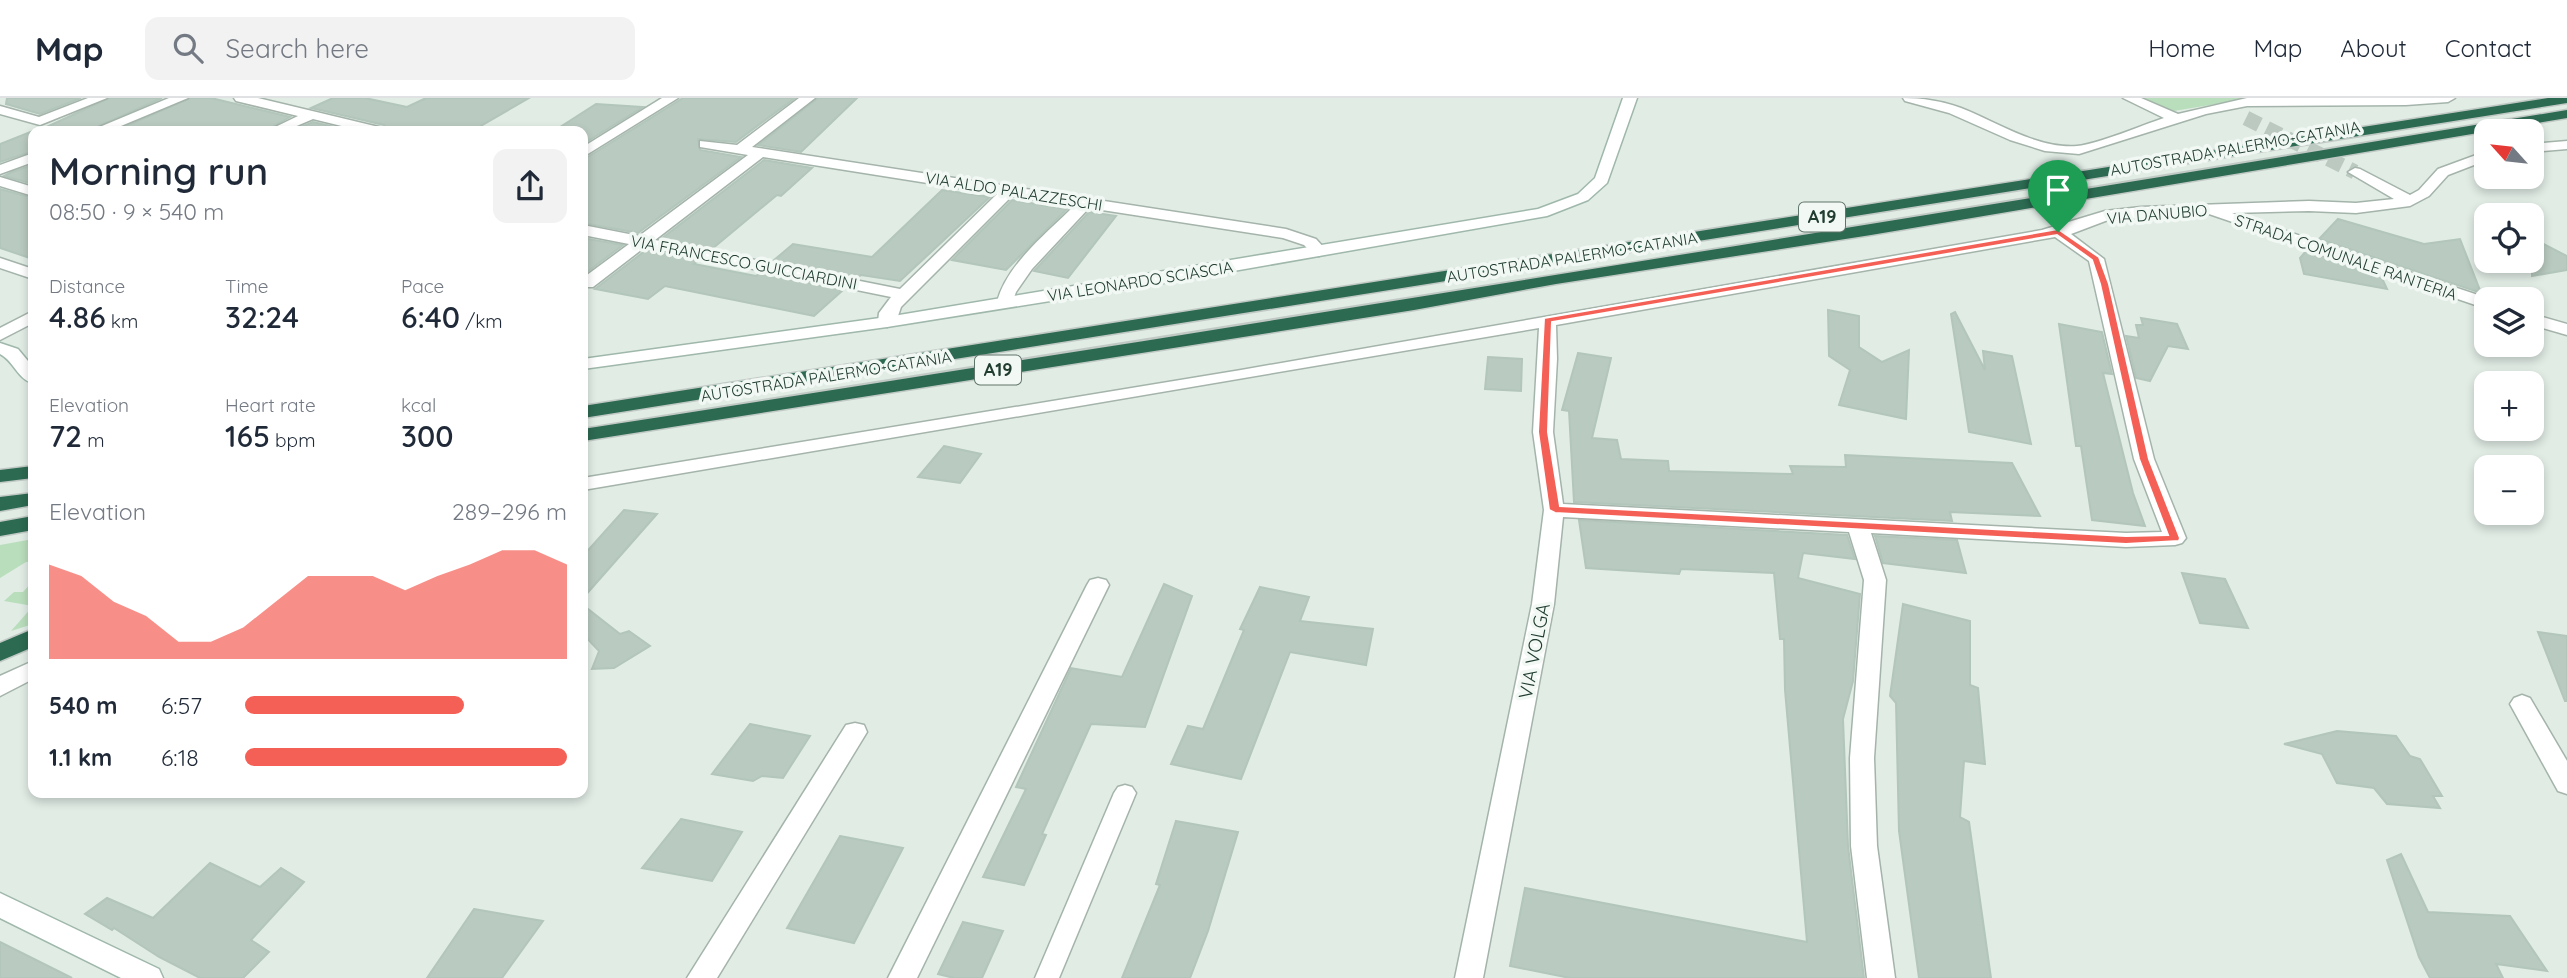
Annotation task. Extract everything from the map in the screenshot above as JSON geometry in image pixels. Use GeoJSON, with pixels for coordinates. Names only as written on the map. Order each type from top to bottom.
{"type":"FeatureCollection","features":[{"type":"Feature","properties":{"kind":"highway","name":"AUTOSTRADA PALERMO-CATANIA"},"geometry":{"type":"LineString","coordinates":[[588,411],[2567,99]]}},
{"type":"Feature","properties":{"kind":"highway","name":"AUTOSTRADA PALERMO-CATANIA"},"geometry":{"type":"LineString","coordinates":[[588,434],[1335,317],[2567,114]]}},
{"type":"Feature","properties":{"kind":"highway"},"geometry":{"type":"LineString","coordinates":[[588,446],[1158,352],[1335,317]]}},
{"type":"Feature","properties":{"kind":"highway"},"geometry":{"type":"LineString","coordinates":[[588,396],[938,345],[1059,337]]}},
{"type":"Feature","properties":{"kind":"highway"},"geometry":{"type":"LineString","coordinates":[[0,476],[28,473]]}},
{"type":"Feature","properties":{"kind":"highway"},"geometry":{"type":"LineString","coordinates":[[0,504],[28,500]]}},
{"type":"Feature","properties":{"kind":"highway"},"geometry":{"type":"LineString","coordinates":[[0,529],[28,524]]}},
{"type":"Feature","properties":{"kind":"highway"},"geometry":{"type":"LineString","coordinates":[[0,653],[28,639]]}},
{"type":"Feature","properties":{"kind":"street"},"geometry":{"type":"LineString","coordinates":[[0,110],[40,121],[100,98]]}},
{"type":"Feature","properties":{"kind":"street"},"geometry":{"type":"LineString","coordinates":[[110,126],[181,98]]}},
{"type":"Feature","properties":{"kind":"street"},"geometry":{"type":"LineString","coordinates":[[241,98],[355,126]]}},
{"type":"Feature","properties":{"kind":"street"},"geometry":{"type":"LineString","coordinates":[[588,150],[671,98]]}},
{"type":"Feature","properties":{"kind":"street"},"geometry":{"type":"LineString","coordinates":[[740,149],[808,98]]}},
{"type":"Feature","properties":{"kind":"street","name":"VIA LEONARDO SCIASCIA"},"geometry":{"type":"LineString","coordinates":[[588,363],[887,322],[1542,213],[1583,197],[1602,180],[1630,98]]}},
{"type":"Feature","properties":{"kind":"street"},"geometry":{"type":"LineString","coordinates":[[1910,98],[1954,110],[2015,137],[2050,148],[2079,150],[2223,106],[2247,102],[2406,101],[2448,98]]}},
{"type":"Feature","properties":{"kind":"street"},"geometry":{"type":"LineString","coordinates":[[2130,98],[2178,119]]}},
{"type":"Feature","properties":{"kind":"street"},"geometry":{"type":"LineString","coordinates":[[2223,106],[2246,118]]}},
{"type":"Feature","properties":{"kind":"street"},"geometry":{"type":"LineString","coordinates":[[286,126],[309,116]]}},
{"type":"Feature","properties":{"kind":"street","name":"VIA ALDO PALAZZESCHI"},"geometry":{"type":"LineString","coordinates":[[705,144],[1286,234],[1310,242],[1319,251]]}},
{"type":"Feature","properties":{"kind":"street"},"geometry":{"type":"LineString","coordinates":[[2544,147],[2567,145]]}},
{"type":"Feature","properties":{"kind":"street"},"geometry":{"type":"LineString","coordinates":[[588,282],[761,152]]}},
{"type":"Feature","properties":{"kind":"street"},"geometry":{"type":"LineString","coordinates":[[0,170],[28,159]]}},
{"type":"Feature","properties":{"kind":"street"},"geometry":{"type":"LineString","coordinates":[[2355,172],[2410,201],[2424,193],[2443,172],[2474,160]]}},
{"type":"Feature","properties":{"kind":"street"},"geometry":{"type":"LineString","coordinates":[[0,181],[28,190]]}},
{"type":"Feature","properties":{"kind":"street"},"geometry":{"type":"LineString","coordinates":[[887,322],[888,313],[1009,190]]}},
{"type":"Feature","properties":{"kind":"street","name":"VIA DANUBIO"},"geometry":{"type":"LineString","coordinates":[[588,483],[1241,375],[2058,232],[2105,216],[2204,209],[2356,208],[2410,201]]}},
{"type":"Feature","properties":{"kind":"street"},"geometry":{"type":"LineString","coordinates":[[1005,302],[1005,294],[1016,278],[1086,202]]}},
{"type":"Feature","properties":{"kind":"street","name":"STRADA COMUNALE RANTERIA"},"geometry":{"type":"LineString","coordinates":[[2204,209],[2474,300]]}},
{"type":"Feature","properties":{"kind":"street","name":"VIA FRANCESCO GUICCIARDINI"},"geometry":{"type":"LineString","coordinates":[[588,231],[905,295]]}},
{"type":"Feature","properties":{"kind":"street"},"geometry":{"type":"LineString","coordinates":[[1555,510],[2126,540],[2175,538],[2144,459],[2096,258],[2058,232]]}},
{"type":"Feature","properties":{"kind":"street"},"geometry":{"type":"LineString","coordinates":[[0,263],[28,272]]}},
{"type":"Feature","properties":{"kind":"street"},"geometry":{"type":"LineString","coordinates":[[0,335],[28,319]]}},
{"type":"Feature","properties":{"kind":"street","name":"VIA VOLGA"},"geometry":{"type":"LineString","coordinates":[[1469,978],[1543,604],[1555,510],[1543,432],[1548,359],[1547,320]]}},
{"type":"Feature","properties":{"kind":"street"},"geometry":{"type":"LineString","coordinates":[[2544,323],[2567,330]]}},
{"type":"Feature","properties":{"kind":"street"},"geometry":{"type":"LineString","coordinates":[[0,348],[12,353],[28,372]]}},
{"type":"Feature","properties":{"kind":"street"},"geometry":{"type":"LineString","coordinates":[[1858,527],[1875,580],[1862,758],[1864,846],[1881,978]]}},
{"type":"Feature","properties":{"kind":"street"},"geometry":{"type":"LineString","coordinates":[[902,978],[1098,585]]}},
{"type":"Feature","properties":{"kind":"street"},"geometry":{"type":"LineString","coordinates":[[0,687],[28,672]]}},
{"type":"Feature","properties":{"kind":"street"},"geometry":{"type":"LineString","coordinates":[[2522,704],[2567,784]]}},
{"type":"Feature","properties":{"kind":"street"},"geometry":{"type":"LineString","coordinates":[[701,978],[855,733]]}},
{"type":"Feature","properties":{"kind":"street"},"geometry":{"type":"LineString","coordinates":[[0,905],[149,978]]}},
{"type":"Feature","properties":{"kind":"lane"},"geometry":{"type":"LineString","coordinates":[[1047,978],[1125,793]]}},
{"type":"Feature","properties":{"kind":"green space"},"geometry":{"type":"Polygon","coordinates":[[[2140,98],[2252,98],[2174,111],[2140,98]]]}},
{"type":"Feature","properties":{"kind":"green space"},"geometry":{"type":"Polygon","coordinates":[[[28,540],[28,562],[0,578],[0,545],[28,540]]]}},
{"type":"Feature","properties":{"kind":"green space"},"geometry":{"type":"Polygon","coordinates":[[[28,586],[28,605],[4,601],[14,592],[23,592],[28,586]]]}},
{"type":"Feature","properties":{"kind":"green space"},"geometry":{"type":"Polygon","coordinates":[[[28,612],[28,626],[11,631],[28,612]]]}},
{"type":"Feature","properties":{"kind":"building"},"geometry":{"type":"Polygon","coordinates":[[[7,98],[81,98],[40,114],[6,104],[7,98]]]}},
{"type":"Feature","properties":{"kind":"building"},"geometry":{"type":"Polygon","coordinates":[[[109,98],[162,98],[99,126],[49,126],[109,98]]]}},
{"type":"Feature","properties":{"kind":"building"},"geometry":{"type":"Polygon","coordinates":[[[190,98],[211,98],[290,117],[274,126],[126,126],[190,98]]]}},
{"type":"Feature","properties":{"kind":"building"},"geometry":{"type":"Polygon","coordinates":[[[333,98],[365,98],[407,107],[426,98],[529,98],[481,126],[385,126],[311,108],[333,98]]]}},
{"type":"Feature","properties":{"kind":"building"},"geometry":{"type":"Polygon","coordinates":[[[683,98],[795,98],[736,142],[698,139],[700,150],[741,157],[638,233],[588,224],[588,157],[683,98]]]}},
{"type":"Feature","properties":{"kind":"building"},"geometry":{"type":"Polygon","coordinates":[[[818,98],[857,98],[801,152],[758,145],[818,98]]]}},
{"type":"Feature","properties":{"kind":"building"},"geometry":{"type":"Polygon","coordinates":[[[596,104],[643,107],[588,141],[588,126],[562,126],[596,104]]]}},
{"type":"Feature","properties":{"kind":"building"},"geometry":{"type":"Polygon","coordinates":[[[313,122],[330,126],[303,126],[313,122]]]}},
{"type":"Feature","properties":{"kind":"building"},"geometry":{"type":"Polygon","coordinates":[[[28,133],[28,153],[0,162],[0,144],[28,133]]]}},
{"type":"Feature","properties":{"kind":"building"},"geometry":{"type":"Polygon","coordinates":[[[764,160],[812,168],[781,196],[777,195],[712,249],[661,239],[764,160]]]}},
{"type":"Feature","properties":{"kind":"building"},"geometry":{"type":"Polygon","coordinates":[[[28,167],[28,183],[4,176],[28,167]]]}},
{"type":"Feature","properties":{"kind":"building"},"geometry":{"type":"Polygon","coordinates":[[[0,189],[28,197],[28,257],[0,248],[0,189]]]}},
{"type":"Feature","properties":{"kind":"building"},"geometry":{"type":"Polygon","coordinates":[[[942,190],[990,197],[900,281],[861,275],[857,278],[773,261],[793,244],[872,257],[942,190]]]}},
{"type":"Feature","properties":{"kind":"building"},"geometry":{"type":"Polygon","coordinates":[[[1012,200],[1067,209],[1006,270],[952,260],[1012,200]]]}},
{"type":"Feature","properties":{"kind":"building"},"geometry":{"type":"Polygon","coordinates":[[[1089,212],[1116,216],[1068,278],[1034,271],[1089,212]]]}},
{"type":"Feature","properties":{"kind":"building"},"geometry":{"type":"Polygon","coordinates":[[[2338,219],[2424,244],[2460,239],[2479,287],[2474,287],[2474,291],[2319,239],[2338,219]]]}},
{"type":"Feature","properties":{"kind":"building"},"geometry":{"type":"Polygon","coordinates":[[[588,239],[623,245],[588,271],[588,239]]]}},
{"type":"Feature","properties":{"kind":"building"},"geometry":{"type":"Polygon","coordinates":[[[2544,244],[2567,256],[2567,270],[2532,276],[2532,273],[2544,273],[2544,244]]]}},
{"type":"Feature","properties":{"kind":"building"},"geometry":{"type":"Polygon","coordinates":[[[646,250],[698,261],[694,264],[756,276],[760,273],[843,290],[814,316],[665,286],[648,299],[595,289],[646,250]]]}},
{"type":"Feature","properties":{"kind":"building"},"geometry":{"type":"Polygon","coordinates":[[[2307,250],[2381,276],[2387,289],[2304,274],[2300,258],[2307,250]]]}},
{"type":"Feature","properties":{"kind":"building"},"geometry":{"type":"Polygon","coordinates":[[[1828,310],[1859,316],[1859,347],[1882,362],[1909,350],[1906,419],[1839,405],[1850,370],[1829,356],[1828,310]]]}},
{"type":"Feature","properties":{"kind":"building"},"geometry":{"type":"Polygon","coordinates":[[[1955,312],[1985,370],[1983,351],[2012,356],[2031,444],[1969,432],[1951,314],[1955,312]]]}},
{"type":"Feature","properties":{"kind":"building"},"geometry":{"type":"Polygon","coordinates":[[[2141,318],[2177,324],[2188,349],[2168,346],[2150,381],[2136,378],[2126,336],[2139,338],[2136,325],[2143,325],[2141,318]]]}},
{"type":"Feature","properties":{"kind":"building"},"geometry":{"type":"Polygon","coordinates":[[[2059,324],[2102,332],[2112,374],[2103,373],[2133,493],[2145,526],[2092,520],[2081,446],[2076,446],[2059,324]]]}},
{"type":"Feature","properties":{"kind":"building"},"geometry":{"type":"Polygon","coordinates":[[[1578,353],[1611,358],[1592,438],[1617,440],[1621,459],[1668,461],[1669,471],[1793,474],[1790,466],[1846,467],[1845,455],[2012,463],[2040,516],[1950,512],[1952,521],[1574,502],[1569,411],[1562,410],[1578,353]]]}},
{"type":"Feature","properties":{"kind":"building"},"geometry":{"type":"Polygon","coordinates":[[[1488,357],[1522,359],[1521,391],[1485,389],[1488,357]]]}},
{"type":"Feature","properties":{"kind":"building"},"geometry":{"type":"Polygon","coordinates":[[[944,446],[981,454],[960,483],[918,477],[944,446]]]}},
{"type":"Feature","properties":{"kind":"building"},"geometry":{"type":"Polygon","coordinates":[[[624,510],[657,514],[588,592],[588,550],[624,510]]]}},
{"type":"Feature","properties":{"kind":"building"},"geometry":{"type":"Polygon","coordinates":[[[1579,520],[1847,535],[1855,559],[1803,553],[1798,578],[1860,594],[1853,681],[1843,719],[1848,846],[1864,978],[1570,978],[1510,966],[1525,888],[1807,942],[1785,690],[1784,639],[1780,639],[1774,573],[1681,569],[1679,574],[1586,568],[1579,520]]]}},
{"type":"Feature","properties":{"kind":"building"},"geometry":{"type":"Polygon","coordinates":[[[1875,536],[1957,540],[1966,573],[1883,563],[1875,536]]]}},
{"type":"Feature","properties":{"kind":"building"},"geometry":{"type":"Polygon","coordinates":[[[2182,573],[2225,579],[2248,628],[2200,623],[2182,573]]]}},
{"type":"Feature","properties":{"kind":"building"},"geometry":{"type":"Polygon","coordinates":[[[1164,584],[1192,596],[1145,727],[1091,724],[1042,834],[1046,835],[1024,885],[983,877],[1026,789],[1016,787],[1071,668],[1122,677],[1164,584]]]}},
{"type":"Feature","properties":{"kind":"building"},"geometry":{"type":"Polygon","coordinates":[[[1260,587],[1309,597],[1300,621],[1373,629],[1366,665],[1290,652],[1241,779],[1171,764],[1188,726],[1203,729],[1244,630],[1240,629],[1260,587]]]}},
{"type":"Feature","properties":{"kind":"building"},"geometry":{"type":"Polygon","coordinates":[[[1903,604],[1970,621],[1970,685],[1978,688],[1985,764],[1964,761],[1960,817],[1969,822],[1991,978],[1919,978],[1899,831],[1896,703],[1890,696],[1903,604]]]}},
{"type":"Feature","properties":{"kind":"building"},"geometry":{"type":"Polygon","coordinates":[[[588,609],[620,634],[629,631],[650,646],[614,668],[592,669],[599,651],[588,639],[588,609]]]}},
{"type":"Feature","properties":{"kind":"building"},"geometry":{"type":"Polygon","coordinates":[[[2538,632],[2567,636],[2567,701],[2565,701],[2538,632]]]}},
{"type":"Feature","properties":{"kind":"building"},"geometry":{"type":"Polygon","coordinates":[[[750,724],[810,736],[783,778],[762,776],[753,781],[712,774],[750,724]]]}},
{"type":"Feature","properties":{"kind":"building"},"geometry":{"type":"Polygon","coordinates":[[[2337,731],[2396,736],[2410,756],[2420,759],[2442,796],[2433,796],[2440,808],[2387,804],[2374,788],[2337,783],[2322,754],[2284,744],[2337,731]]]}},
{"type":"Feature","properties":{"kind":"building"},"geometry":{"type":"Polygon","coordinates":[[[681,819],[742,832],[712,881],[642,868],[681,819]]]}},
{"type":"Feature","properties":{"kind":"building"},"geometry":{"type":"Polygon","coordinates":[[[1176,821],[1238,832],[1208,931],[1190,978],[1122,978],[1160,885],[1156,884],[1176,821]]]}},
{"type":"Feature","properties":{"kind":"building"},"geometry":{"type":"Polygon","coordinates":[[[840,836],[903,848],[854,943],[787,928],[840,836]]]}},
{"type":"Feature","properties":{"kind":"building"},"geometry":{"type":"Polygon","coordinates":[[[2401,854],[2428,912],[2510,916],[2547,971],[2496,964],[2503,978],[2430,978],[2419,957],[2387,860],[2401,854]]]}},
{"type":"Feature","properties":{"kind":"building"},"geometry":{"type":"Polygon","coordinates":[[[210,863],[260,887],[281,868],[304,882],[251,940],[269,952],[243,978],[200,978],[85,914],[107,898],[153,918],[210,863]]]}},
{"type":"Feature","properties":{"kind":"building"},"geometry":{"type":"Polygon","coordinates":[[[474,909],[543,921],[502,978],[427,978],[474,909]]]}},
{"type":"Feature","properties":{"kind":"building"},"geometry":{"type":"Polygon","coordinates":[[[963,922],[1003,931],[982,978],[954,978],[938,974],[963,922]]]}},
{"type":"Feature","properties":{"kind":"building"},"geometry":{"type":"Polygon","coordinates":[[[0,942],[72,978],[0,978],[0,942]]]}},
{"type":"Feature","properties":{"kind":"tunnel"},"geometry":{"type":"LineString","coordinates":[[2246,118],[2355,172]]}},
{"type":"Feature","properties":{"kind":"route"},"geometry":{"type":"LineString","coordinates":[[2058,232],[2096,258],[2144,459],[2175,538],[2126,540],[1555,510],[1543,432],[1548,359],[1547,320],[2058,232]]}}]}
